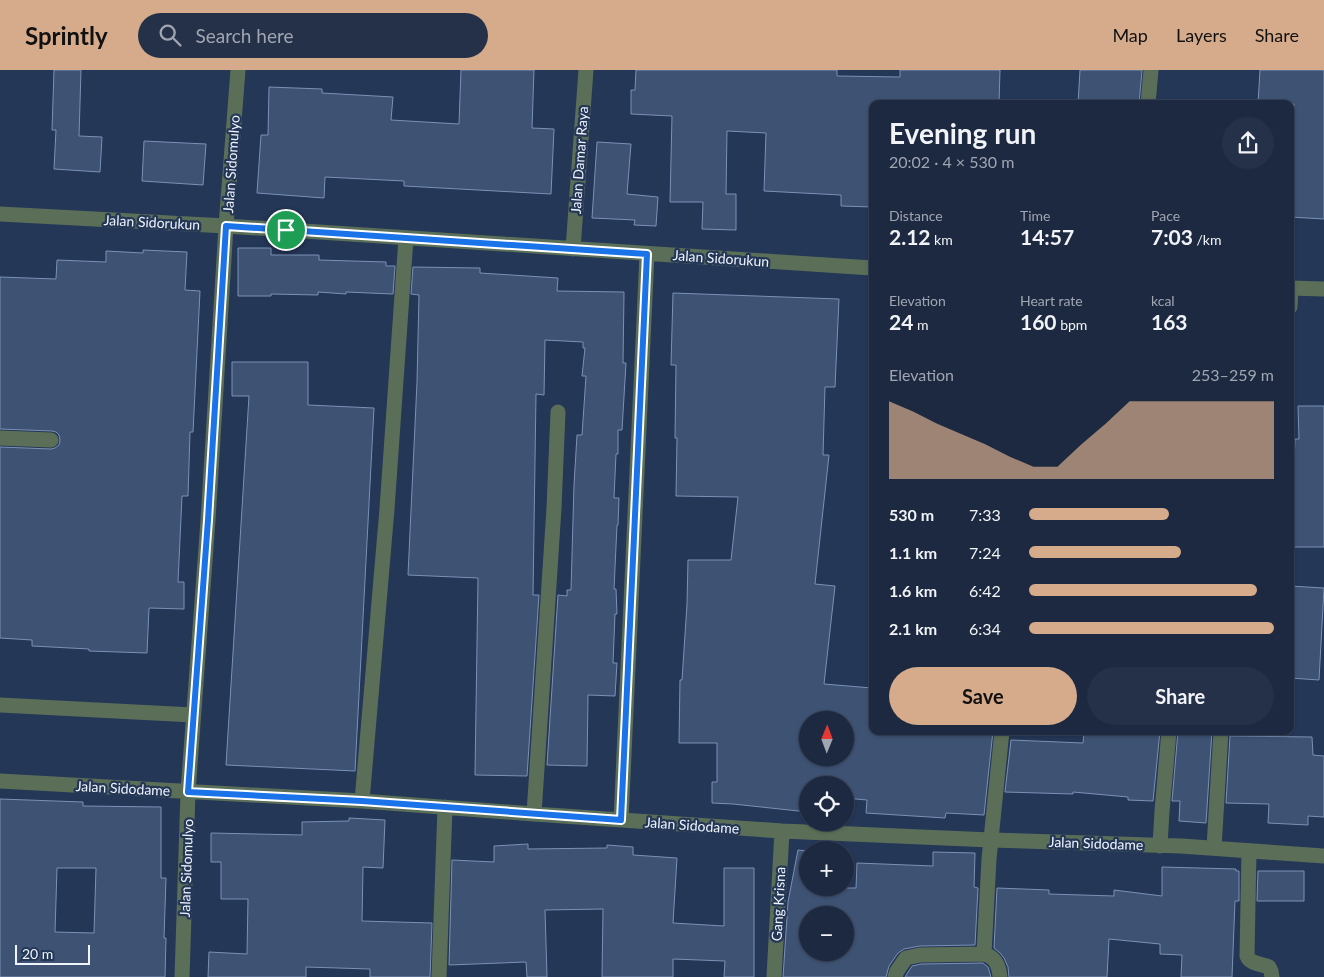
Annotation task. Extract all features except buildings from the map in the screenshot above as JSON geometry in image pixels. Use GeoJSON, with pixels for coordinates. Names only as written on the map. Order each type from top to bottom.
{"type":"FeatureCollection","features":[{"type":"Feature","properties":{"kind":"street","name":"Jalan Sidomulyo"},"geometry":{"type":"LineString","coordinates":[[182,977],[188,792],[238,70]]}},
{"type":"Feature","properties":{"kind":"street","name":"Jalan Damar Raya"},"geometry":{"type":"LineString","coordinates":[[573,249],[586,70]]}},
{"type":"Feature","properties":{"kind":"street"},"geometry":{"type":"LineString","coordinates":[[1148,100],[1151,70]]}},
{"type":"Feature","properties":{"kind":"street","name":"Jalan Sidorukun"},"geometry":{"type":"LineString","coordinates":[[0,214],[226,226],[869,268]]}},
{"type":"Feature","properties":{"kind":"street"},"geometry":{"type":"LineString","coordinates":[[362,801],[387,509],[406,238]]}},
{"type":"Feature","properties":{"kind":"street"},"geometry":{"type":"LineString","coordinates":[[621,820],[647,254]]}},
{"type":"Feature","properties":{"kind":"street"},"geometry":{"type":"LineString","coordinates":[[1294,288],[1324,289]]}},
{"type":"Feature","properties":{"kind":"street"},"geometry":{"type":"LineString","coordinates":[[534,814],[554,508],[558,412]]}},
{"type":"Feature","properties":{"kind":"street"},"geometry":{"type":"LineString","coordinates":[[0,438],[51,440]]}},
{"type":"Feature","properties":{"kind":"street"},"geometry":{"type":"LineString","coordinates":[[0,705],[193,715]]}},
{"type":"Feature","properties":{"kind":"street"},"geometry":{"type":"LineString","coordinates":[[984,954],[991,840],[1002,735]]}},
{"type":"Feature","properties":{"kind":"street"},"geometry":{"type":"LineString","coordinates":[[1160,846],[1169,735]]}},
{"type":"Feature","properties":{"kind":"street"},"geometry":{"type":"LineString","coordinates":[[1214,848],[1221,735]]}},
{"type":"Feature","properties":{"kind":"street","name":"Jalan Sidodame"},"geometry":{"type":"LineString","coordinates":[[0,781],[362,801],[782,830],[1214,848],[1324,856]]}},
{"type":"Feature","properties":{"kind":"street"},"geometry":{"type":"LineString","coordinates":[[439,977],[445,807]]}},
{"type":"Feature","properties":{"kind":"street","name":"Gang Krisna"},"geometry":{"type":"LineString","coordinates":[[774,977],[782,830]]}},
{"type":"Feature","properties":{"kind":"street"},"geometry":{"type":"LineString","coordinates":[[1249,851],[1247,956],[1248,960],[1269,967],[1272,977]]}},
{"type":"Feature","properties":{"kind":"street"},"geometry":{"type":"LineString","coordinates":[[895,977],[906,958],[920,954],[984,954],[991,956],[999,966],[1000,977]]}},
{"type":"Feature","properties":{"kind":"route"},"geometry":{"type":"LineString","coordinates":[[226,226],[286,230],[647,254],[621,820],[362,801],[188,792],[208,520],[226,226]]}}]}
